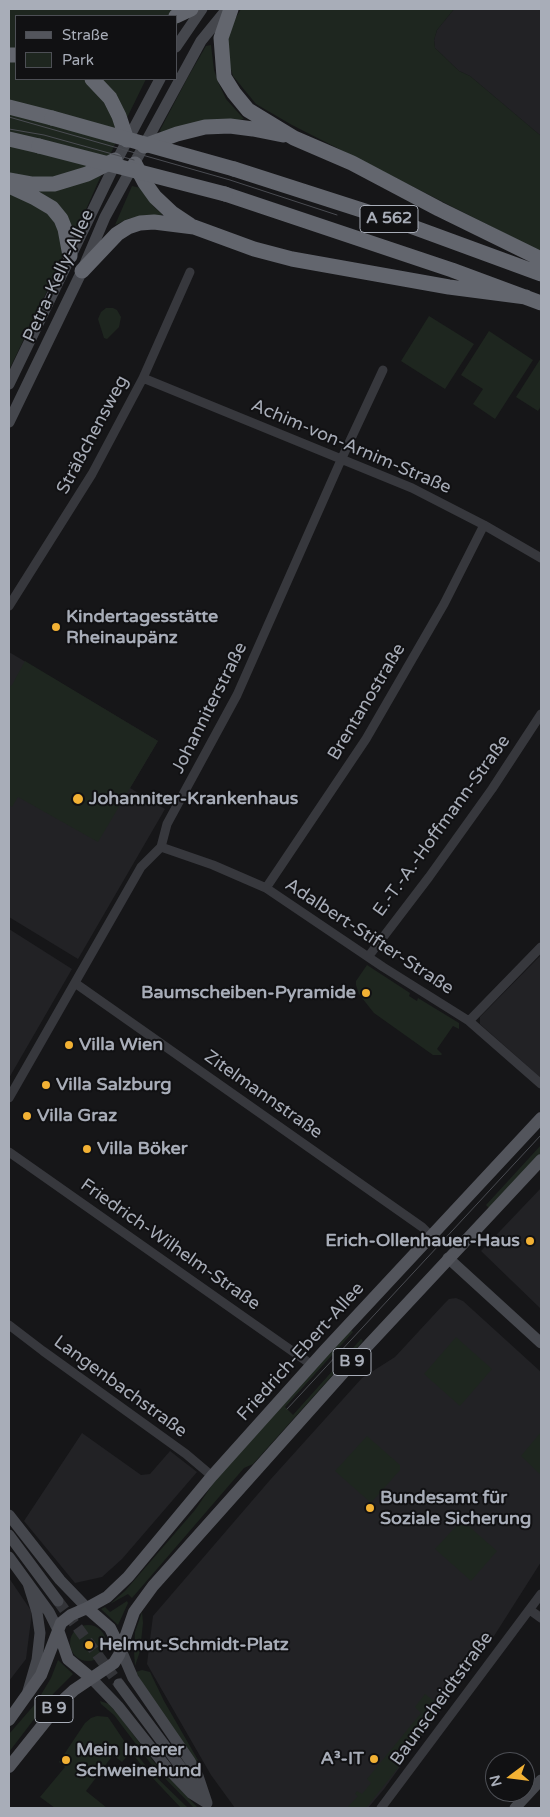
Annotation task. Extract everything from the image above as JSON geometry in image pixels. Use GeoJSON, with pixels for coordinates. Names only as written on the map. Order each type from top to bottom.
{"type":"FeatureCollection","features":[{"type":"Feature","properties":{"kind":"highway"},"geometry":{"type":"LineString","coordinates":[[178,15],[191,9]]}},
{"type":"Feature","properties":{"kind":"highway"},"geometry":{"type":"LineString","coordinates":[[231,9],[221,38],[224,77],[248,110],[294,138],[352,163],[439,209],[541,259]]}},
{"type":"Feature","properties":{"kind":"highway"},"geometry":{"type":"LineString","coordinates":[[93,80],[110,98],[134,150],[145,183],[155,197],[172,213],[194,227]]}},
{"type":"Feature","properties":{"kind":"highway","name":"A 562"},"geometry":{"type":"LineString","coordinates":[[9,107],[234,169],[402,223],[541,274]]}},
{"type":"Feature","properties":{"kind":"highway"},"geometry":{"type":"LineString","coordinates":[[134,150],[177,134],[205,127],[230,126],[294,138]]}},
{"type":"Feature","properties":{"kind":"highway","name":"A 562"},"geometry":{"type":"LineString","coordinates":[[9,139],[225,194],[344,233],[541,303]]}},
{"type":"Feature","properties":{"kind":"highway"},"geometry":{"type":"LineString","coordinates":[[9,180],[31,184],[54,184],[86,174],[117,160]]}},
{"type":"Feature","properties":{"kind":"highway"},"geometry":{"type":"LineString","coordinates":[[9,186],[52,208],[61,219],[65,229],[70,256]]}},
{"type":"Feature","properties":{"kind":"highway"},"geometry":{"type":"LineString","coordinates":[[82,271],[117,234],[128,227],[140,223],[154,222],[194,227],[292,259],[449,287],[526,297]]}},
{"type":"Feature","properties":{"kind":"main road"},"geometry":{"type":"LineString","coordinates":[[178,44],[202,9]]}},
{"type":"Feature","properties":{"kind":"main road"},"geometry":{"type":"LineString","coordinates":[[178,78],[201,41],[227,9]]}},
{"type":"Feature","properties":{"kind":"main road"},"geometry":{"type":"LineString","coordinates":[[134,150],[160,80]]}},
{"type":"Feature","properties":{"kind":"main road"},"geometry":{"type":"LineString","coordinates":[[134,150],[177,80]]}},
{"type":"Feature","properties":{"kind":"main road","name":"Petra-Kelly-Allee"},"geometry":{"type":"LineString","coordinates":[[9,384],[117,160],[134,150]]}},
{"type":"Feature","properties":{"kind":"main road","name":"Petra-Kelly-Allee"},"geometry":{"type":"LineString","coordinates":[[9,422],[82,271],[134,150]]}},
{"type":"Feature","properties":{"kind":"main road","name":"Friedrich-Ebert-Allee"},"geometry":{"type":"LineString","coordinates":[[87,1608],[107,1597],[128,1577],[212,1476],[541,1118]]}},
{"type":"Feature","properties":{"kind":"main road","name":"B 9"},"geometry":{"type":"LineString","coordinates":[[9,1767],[60,1702],[91,1678],[110,1667],[117,1659],[134,1612],[149,1591],[295,1425],[541,1160]]}},
{"type":"Feature","properties":{"kind":"main road"},"geometry":{"type":"LineString","coordinates":[[448,1258],[541,1343]]}},
{"type":"Feature","properties":{"kind":"main road"},"geometry":{"type":"LineString","coordinates":[[9,1514],[60,1580],[87,1608],[110,1628],[138,1686],[187,1755],[198,1776],[209,1806]]}},
{"type":"Feature","properties":{"kind":"main road"},"geometry":{"type":"LineString","coordinates":[[9,1535],[58,1601]]}},
{"type":"Feature","properties":{"kind":"main road"},"geometry":{"type":"LineString","coordinates":[[9,1557],[50,1612],[58,1630]]}},
{"type":"Feature","properties":{"kind":"main road"},"geometry":{"type":"LineString","coordinates":[[26,1699],[37,1660],[40,1633],[37,1612],[28,1583]]}},
{"type":"Feature","properties":{"kind":"main road","name":"B 9"},"geometry":{"type":"LineString","coordinates":[[9,1720],[26,1699],[41,1675],[58,1630],[66,1618],[87,1608]]}},
{"type":"Feature","properties":{"kind":"main road","name":"B 9"},"geometry":{"type":"LineString","coordinates":[[58,1630],[68,1659],[91,1678]]}},
{"type":"Feature","properties":{"kind":"main road"},"geometry":{"type":"LineString","coordinates":[[91,1678],[118,1706],[167,1768],[191,1792],[209,1806]]}},
{"type":"Feature","properties":{"kind":"main road"},"geometry":{"type":"LineString","coordinates":[[119,1684],[209,1806]]}},
{"type":"Feature","properties":{"kind":"main road"},"geometry":{"type":"LineString","coordinates":[[515,1808],[541,1780]]}},
{"type":"Feature","properties":{"kind":"street","name":"Sträßchensweg"},"geometry":{"type":"LineString","coordinates":[[9,606],[92,474],[142,378],[190,272]]}},
{"type":"Feature","properties":{"kind":"street","name":"Johanniterstraße"},"geometry":{"type":"LineString","coordinates":[[162,847],[167,824],[241,686],[383,370]]}},
{"type":"Feature","properties":{"kind":"street","name":"Achim-von-Arnim-Straße"},"geometry":{"type":"LineString","coordinates":[[142,378],[412,488],[484,525],[541,558]]}},
{"type":"Feature","properties":{"kind":"street","name":"Brentanostraße"},"geometry":{"type":"LineString","coordinates":[[266,888],[366,739],[444,604],[484,525]]}},
{"type":"Feature","properties":{"kind":"street","name":"E.-T.-A.-Hoffmann-Straße"},"geometry":{"type":"LineString","coordinates":[[368,957],[429,878],[541,714]]}},
{"type":"Feature","properties":{"kind":"street","name":"Adalbert-Stifter-Straße"},"geometry":{"type":"LineString","coordinates":[[162,847],[213,865],[266,888],[368,957],[469,1021],[541,1084]]}},
{"type":"Feature","properties":{"kind":"street"},"geometry":{"type":"LineString","coordinates":[[9,1098],[141,867],[162,847]]}},
{"type":"Feature","properties":{"kind":"street"},"geometry":{"type":"LineString","coordinates":[[469,1021],[541,947]]}},
{"type":"Feature","properties":{"kind":"street","name":"Zitelmannstraße"},"geometry":{"type":"LineString","coordinates":[[75,982],[414,1222],[431,1236]]}},
{"type":"Feature","properties":{"kind":"street","name":"Friedrich-Wilhelm-Straße"},"geometry":{"type":"LineString","coordinates":[[9,1152],[312,1365]]}},
{"type":"Feature","properties":{"kind":"street","name":"Langenbachstraße"},"geometry":{"type":"LineString","coordinates":[[9,1325],[186,1454],[212,1476]]}},
{"type":"Feature","properties":{"kind":"street","name":"Baunscheidtstraße"},"geometry":{"type":"LineString","coordinates":[[381,1808],[541,1594]]}},
{"type":"Feature","properties":{"kind":"street"},"geometry":{"type":"LineString","coordinates":[[530,1610],[541,1618]]}},
{"type":"Feature","properties":{"kind":"shaded area"},"geometry":{"type":"Polygon","coordinates":[[[454,9],[541,9],[541,136],[470,76],[459,71],[435,48],[434,40],[437,30],[454,9]]]}},
{"type":"Feature","properties":{"kind":"shaded area","name":"Johanniter-Krankenhaus"},"geometry":{"type":"Polygon","coordinates":[[[9,652],[158,741],[130,788],[165,809],[78,959],[9,917],[9,652]]]}},
{"type":"Feature","properties":{"kind":"shaded area"},"geometry":{"type":"Polygon","coordinates":[[[9,929],[72,969],[9,1078],[9,929]]]}},
{"type":"Feature","properties":{"kind":"shaded area"},"geometry":{"type":"Polygon","coordinates":[[[541,955],[541,1078],[480,1024],[480,1017],[541,955]]]}},
{"type":"Feature","properties":{"kind":"shaded area"},"geometry":{"type":"Polygon","coordinates":[[[541,1188],[541,1309],[481,1251],[541,1188]]]}},
{"type":"Feature","properties":{"kind":"shaded area"},"geometry":{"type":"Polygon","coordinates":[[[456,1298],[463,1301],[541,1372],[541,1562],[494,1636],[384,1789],[368,1808],[235,1808],[211,1775],[147,1664],[153,1616],[270,1480],[362,1378],[395,1357],[449,1299],[456,1298]]]}},
{"type":"Feature","properties":{"kind":"shaded area"},"geometry":{"type":"Polygon","coordinates":[[[82,1433],[141,1475],[150,1474],[170,1451],[197,1472],[122,1559],[102,1577],[75,1583],[24,1521],[82,1433]]]}},
{"type":"Feature","properties":{"kind":"shaded area"},"geometry":{"type":"Polygon","coordinates":[[[9,1578],[32,1612],[26,1659],[9,1681],[9,1578]]]}},
{"type":"Feature","properties":{"kind":"green space"},"geometry":{"type":"Polygon","coordinates":[[[9,9],[187,9],[178,24],[178,15],[15,15],[15,80],[146,80],[76,232],[63,254],[9,370],[9,9]]]}},
{"type":"Feature","properties":{"kind":"green space"},"geometry":{"type":"Polygon","coordinates":[[[241,9],[454,9],[437,30],[434,40],[435,48],[459,71],[470,76],[541,136],[541,252],[292,125],[256,104],[233,76],[229,63],[226,42],[231,26],[241,9]]]}},
{"type":"Feature","properties":{"kind":"green space"},"geometry":{"type":"Polygon","coordinates":[[[211,45],[214,70],[219,84],[226,99],[244,119],[161,134],[160,130],[188,77],[206,46],[211,45]]]}},
{"type":"Feature","properties":{"kind":"green space"},"geometry":{"type":"Polygon","coordinates":[[[132,186],[141,188],[154,207],[162,214],[161,216],[147,215],[128,219],[115,225],[132,186]]]}},
{"type":"Feature","properties":{"kind":"green space"},"geometry":{"type":"Polygon","coordinates":[[[106,308],[117,310],[121,317],[119,327],[107,339],[104,338],[98,319],[101,312],[106,308]]]}},
{"type":"Feature","properties":{"kind":"green space"},"geometry":{"type":"Polygon","coordinates":[[[429,316],[474,344],[445,389],[401,361],[429,316]]]}},
{"type":"Feature","properties":{"kind":"green space"},"geometry":{"type":"Polygon","coordinates":[[[489,331],[533,360],[495,419],[473,404],[483,389],[461,375],[489,331]]]}},
{"type":"Feature","properties":{"kind":"green space"},"geometry":{"type":"Polygon","coordinates":[[[541,358],[541,406],[538,411],[516,397],[541,358]]]}},
{"type":"Feature","properties":{"kind":"green space"},"geometry":{"type":"Polygon","coordinates":[[[25,661],[158,741],[98,842],[18,797],[12,807],[9,805],[9,687],[12,685],[25,661]]]}},
{"type":"Feature","properties":{"kind":"green space"},"geometry":{"type":"Polygon","coordinates":[[[367,965],[410,993],[409,996],[417,1001],[418,998],[459,1023],[459,1029],[453,1026],[437,1049],[441,1055],[433,1055],[374,1013],[359,994],[356,985],[356,981],[367,965]]]}},
{"type":"Feature","properties":{"kind":"green space"},"geometry":{"type":"Polygon","coordinates":[[[541,1145],[541,1154],[489,1208],[486,1205],[541,1145]]]}},
{"type":"Feature","properties":{"kind":"green space"},"geometry":{"type":"Polygon","coordinates":[[[350,1329],[353,1332],[285,1407],[293,1415],[361,1339],[363,1341],[253,1464],[244,1468],[132,1598],[128,1594],[110,1604],[125,1591],[195,1510],[217,1478],[350,1329]]]}},
{"type":"Feature","properties":{"kind":"green space"},"geometry":{"type":"Polygon","coordinates":[[[456,1337],[492,1369],[460,1406],[424,1374],[456,1337]]]}},
{"type":"Feature","properties":{"kind":"green space"},"geometry":{"type":"Polygon","coordinates":[[[541,1432],[541,1475],[521,1456],[541,1432]]]}},
{"type":"Feature","properties":{"kind":"green space"},"geometry":{"type":"Polygon","coordinates":[[[367,1436],[400,1465],[400,1470],[371,1503],[335,1471],[367,1436]]]}},
{"type":"Feature","properties":{"kind":"green space"},"geometry":{"type":"Polygon","coordinates":[[[460,1522],[464,1522],[497,1551],[471,1581],[435,1549],[460,1522]]]}},
{"type":"Feature","properties":{"kind":"green space"},"geometry":{"type":"Polygon","coordinates":[[[127,1601],[128,1603],[118,1625],[101,1609],[105,1607],[110,1612],[127,1601]]]}},
{"type":"Feature","properties":{"kind":"green space"},"geometry":{"type":"Polygon","coordinates":[[[142,1612],[143,1623],[140,1651],[135,1666],[135,1632],[142,1612]]]}},
{"type":"Feature","properties":{"kind":"green space"},"geometry":{"type":"Polygon","coordinates":[[[88,1625],[101,1630],[106,1643],[101,1656],[88,1661],[75,1656],[70,1643],[75,1630],[88,1625]]]}},
{"type":"Feature","properties":{"kind":"green space"},"geometry":{"type":"Polygon","coordinates":[[[58,1660],[73,1674],[54,1693],[9,1752],[9,1734],[36,1703],[51,1678],[58,1660]]]}},
{"type":"Feature","properties":{"kind":"green space"},"geometry":{"type":"Polygon","coordinates":[[[142,1670],[150,1672],[164,1701],[198,1760],[195,1762],[136,1672],[142,1670]]]}},
{"type":"Feature","properties":{"kind":"green space"},"geometry":{"type":"Polygon","coordinates":[[[425,1694],[442,1707],[366,1808],[347,1808],[358,1796],[355,1794],[357,1791],[362,1794],[371,1783],[367,1779],[421,1713],[415,1707],[425,1694]]]}},
{"type":"Feature","properties":{"kind":"green space"},"geometry":{"type":"Polygon","coordinates":[[[100,1701],[109,1704],[154,1762],[198,1808],[194,1808],[151,1764],[114,1715],[100,1701]]]}},
{"type":"Feature","properties":{"kind":"green space"},"geometry":{"type":"Polygon","coordinates":[[[97,1716],[108,1717],[131,1751],[133,1750],[151,1772],[188,1808],[181,1808],[131,1752],[122,1762],[113,1755],[86,1791],[107,1808],[55,1808],[40,1797],[65,1767],[59,1762],[85,1723],[97,1716]]]}},
{"type":"Feature","properties":{"kind":"tunnel"},"geometry":{"type":"LineString","coordinates":[[58,1601],[119,1684]]}},
{"type":"Feature","properties":{"kind":"tram line"},"geometry":{"type":"LineString","coordinates":[[9,117],[230,180],[337,215]]}},
{"type":"Feature","properties":{"kind":"tram line"},"geometry":{"type":"LineString","coordinates":[[9,129],[44,135],[134,160]]}},
{"type":"Feature","properties":{"kind":"tram line"},"geometry":{"type":"LineString","coordinates":[[287,1409],[541,1135]]}},
{"type":"Feature","properties":{"kind":"place","name":"Kindertagesstätte Rheinaupänz"},"geometry":{"type":"Point","coordinates":[56,627]}},
{"type":"Feature","properties":{"kind":"place","name":"Johanniter-Krankenhaus"},"geometry":{"type":"Point","coordinates":[78,799]}},
{"type":"Feature","properties":{"kind":"place","name":"Baumscheiben-Pyramide"},"geometry":{"type":"Point","coordinates":[366,993]}},
{"type":"Feature","properties":{"kind":"place","name":"Villa Wien"},"geometry":{"type":"Point","coordinates":[69,1045]}},
{"type":"Feature","properties":{"kind":"place","name":"Villa Salzburg"},"geometry":{"type":"Point","coordinates":[46,1085]}},
{"type":"Feature","properties":{"kind":"place","name":"Villa Graz"},"geometry":{"type":"Point","coordinates":[27,1116]}},
{"type":"Feature","properties":{"kind":"place","name":"Villa Böker"},"geometry":{"type":"Point","coordinates":[87,1149]}},
{"type":"Feature","properties":{"kind":"place","name":"Erich-Ollenhauer-Haus"},"geometry":{"type":"Point","coordinates":[530,1241]}},
{"type":"Feature","properties":{"kind":"place","name":"Bundesamt für Soziale Sicherung"},"geometry":{"type":"Point","coordinates":[370,1508]}},
{"type":"Feature","properties":{"kind":"place","name":"Helmut-Schmidt-Platz"},"geometry":{"type":"Point","coordinates":[89,1645]}},
{"type":"Feature","properties":{"kind":"place","name":"A³-IT"},"geometry":{"type":"Point","coordinates":[374,1759]}},
{"type":"Feature","properties":{"kind":"place","name":"Mein Innerer Schweinehund"},"geometry":{"type":"Point","coordinates":[66,1760]}}]}
